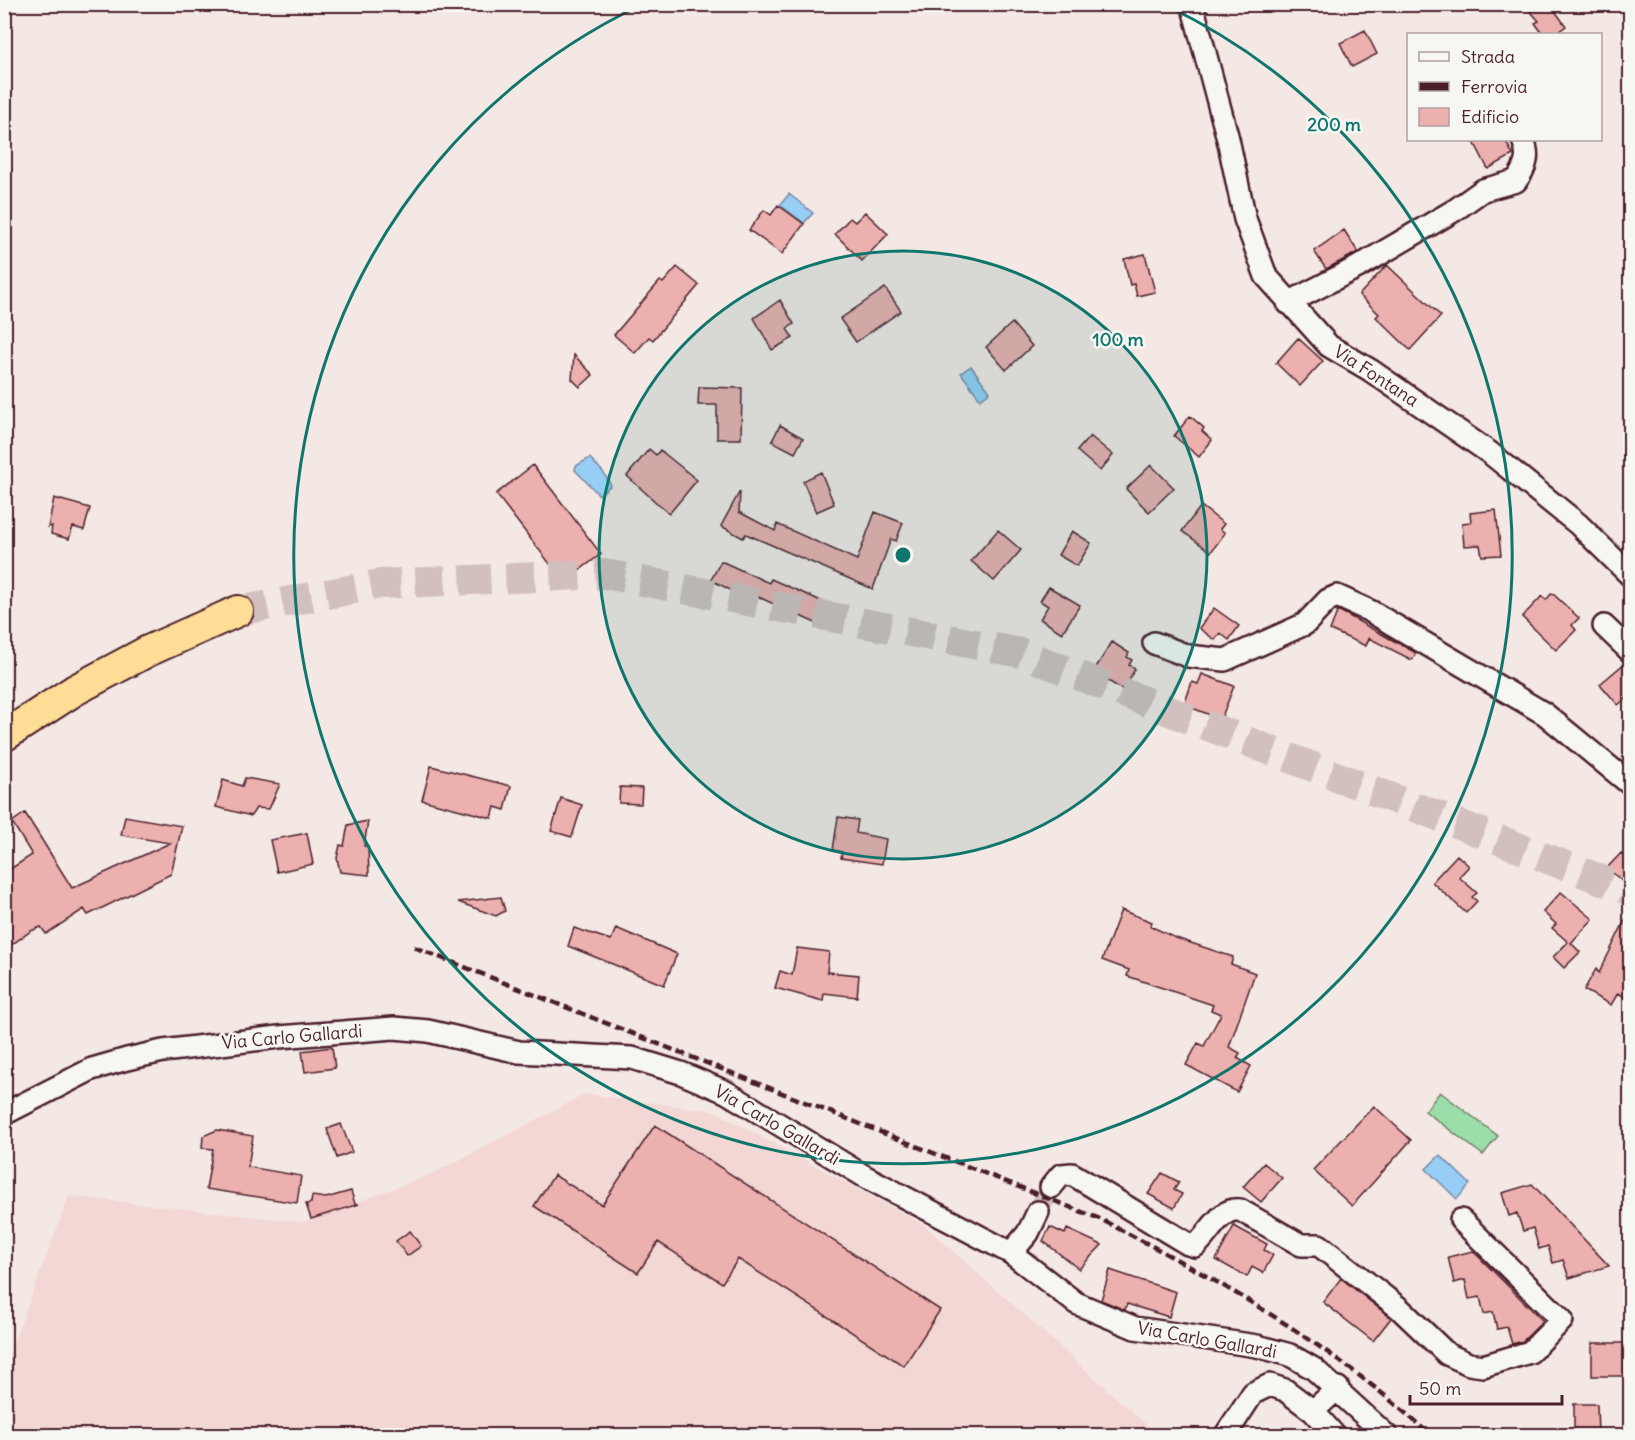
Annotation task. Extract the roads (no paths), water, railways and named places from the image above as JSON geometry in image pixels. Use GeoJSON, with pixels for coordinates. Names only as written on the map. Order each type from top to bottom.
{"type":"FeatureCollection","features":[{"type":"Feature","properties":{"kind":"highway"},"geometry":{"type":"LineString","coordinates":[[4,736],[75,690],[148,651],[238,611]]}},
{"type":"Feature","properties":{"kind":"street","name":"Via Fontana"},"geometry":{"type":"LineString","coordinates":[[1192,4],[1228,139],[1245,219],[1266,276],[1329,346],[1370,370],[1528,483],[1578,524],[1630,575]]}},
{"type":"Feature","properties":{"kind":"street"},"geometry":{"type":"LineString","coordinates":[[1288,303],[1358,267],[1455,210],[1483,190],[1516,181],[1527,161],[1527,150],[1523,141]]}},
{"type":"Feature","properties":{"kind":"street"},"geometry":{"type":"LineString","coordinates":[[1154,643],[1188,656],[1225,660],[1305,624],[1328,600],[1337,596],[1370,611],[1545,714],[1630,784]]}},
{"type":"Feature","properties":{"kind":"street"},"geometry":{"type":"LineString","coordinates":[[1604,626],[1630,651]]}},
{"type":"Feature","properties":{"kind":"street","name":"Via Carlo Gallardi"},"geometry":{"type":"LineString","coordinates":[[4,1114],[92,1069],[127,1059],[163,1051],[279,1037],[394,1028],[428,1031],[519,1052],[632,1058],[681,1073],[726,1092],[864,1176],[1011,1253],[1076,1303],[1135,1328],[1257,1346],[1290,1355],[1314,1369],[1338,1388],[1387,1436]]}},
{"type":"Feature","properties":{"kind":"street"},"geometry":{"type":"LineString","coordinates":[[1051,1187],[1061,1174],[1072,1174],[1188,1244],[1195,1246],[1224,1213],[1232,1209],[1240,1210],[1301,1245],[1319,1245],[1399,1308],[1447,1354],[1470,1364],[1483,1366],[1530,1352],[1562,1320],[1461,1220]]}},
{"type":"Feature","properties":{"kind":"street"},"geometry":{"type":"LineString","coordinates":[[1011,1253],[1028,1233],[1038,1212]]}},
{"type":"Feature","properties":{"kind":"street"},"geometry":{"type":"LineString","coordinates":[[1225,1436],[1253,1393],[1270,1384],[1286,1390],[1313,1411],[1335,1436]]}},
{"type":"Feature","properties":{"kind":"street"},"geometry":{"type":"LineString","coordinates":[[1313,1411],[1338,1388]]}},
{"type":"Feature","properties":{"kind":"water"},"geometry":{"type":"Polygon","coordinates":[[[789,194],[813,213],[804,223],[780,205],[789,194]]]}},
{"type":"Feature","properties":{"kind":"water"},"geometry":{"type":"Polygon","coordinates":[[[971,366],[990,392],[980,399],[961,373],[971,366]]]}},
{"type":"Feature","properties":{"kind":"water"},"geometry":{"type":"Polygon","coordinates":[[[590,458],[611,485],[599,495],[575,470],[576,466],[590,458]]]}},
{"type":"Feature","properties":{"kind":"water"},"geometry":{"type":"Polygon","coordinates":[[[1440,1155],[1470,1184],[1457,1199],[1426,1169],[1440,1155]]]}},
{"type":"Feature","properties":{"kind":"tunnel"},"geometry":{"type":"LineString","coordinates":[[238,611],[380,584],[605,574],[1021,653],[1630,891]]}},
{"type":"Feature","properties":{"kind":"tunnel"},"geometry":{"type":"LineString","coordinates":[[1038,1212],[1051,1187]]}},
{"type":"Feature","properties":{"kind":"railway"},"geometry":{"type":"LineString","coordinates":[[414,947],[1100,1219],[1187,1265],[1273,1316],[1355,1372],[1431,1436]]}}]}
